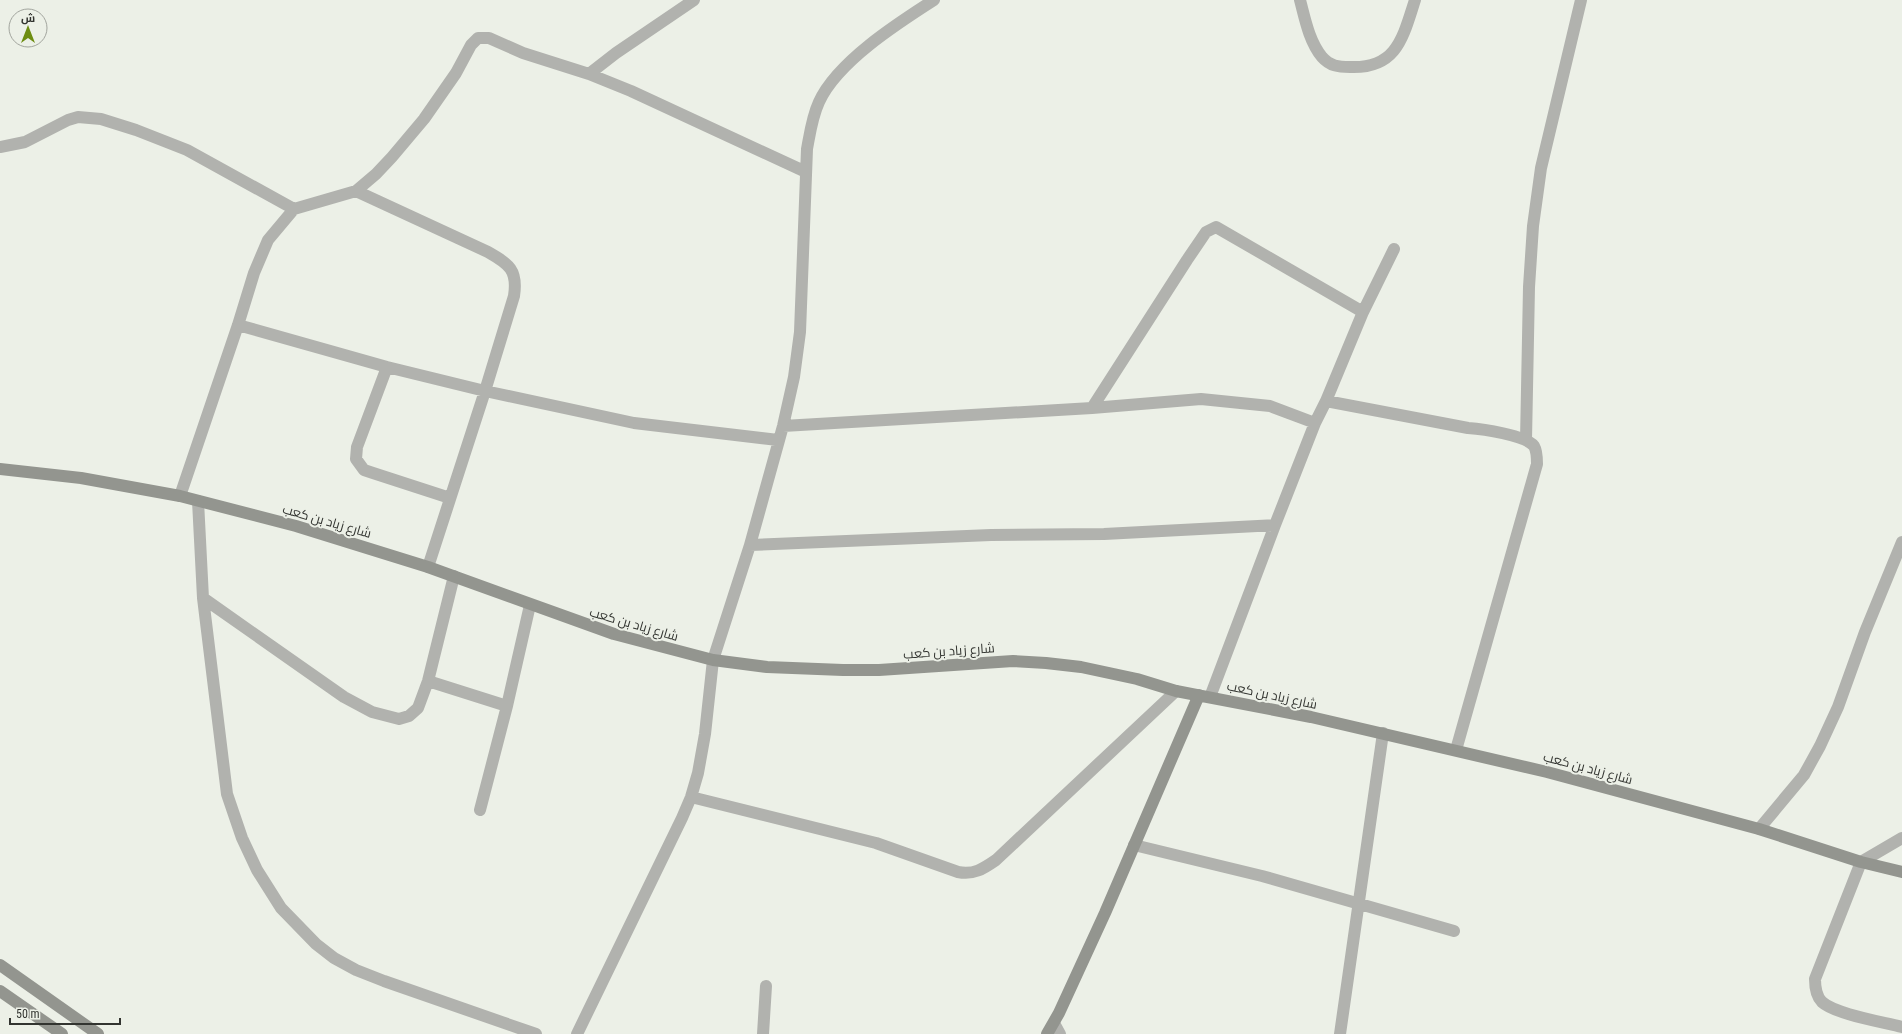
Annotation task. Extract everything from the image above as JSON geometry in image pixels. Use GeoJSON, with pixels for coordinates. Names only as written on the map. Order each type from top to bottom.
{"type":"FeatureCollection","features":[{"type":"Feature","properties":{"kind":"street"},"geometry":{"type":"LineString","coordinates":[[589,74],[616,53],[694,0]]}},
{"type":"Feature","properties":{"kind":"street"},"geometry":{"type":"LineString","coordinates":[[577,1034],[662,860],[691,797],[698,773],[705,734],[713,660],[750,546],[783,426],[794,377],[800,332],[807,149],[812,124],[819,101],[837,76],[890,28],[934,0]]}},
{"type":"Feature","properties":{"kind":"street"},"geometry":{"type":"LineString","coordinates":[[1300,0],[1313,42],[1323,58],[1334,66],[1357,67],[1381,62],[1391,55],[1404,36],[1416,0]]}},
{"type":"Feature","properties":{"kind":"street"},"geometry":{"type":"LineString","coordinates":[[1526,440],[1529,287],[1533,226],[1541,168],[1581,0]]}},
{"type":"Feature","properties":{"kind":"street"},"geometry":{"type":"LineString","coordinates":[[180,496],[254,273],[268,240],[294,209],[323,199],[356,191],[376,174],[411,135],[456,73],[472,45],[478,38],[489,38],[523,53],[589,74],[806,172]]}},
{"type":"Feature","properties":{"kind":"street"},"geometry":{"type":"LineString","coordinates":[[0,147],[25,142],[68,120],[78,117],[101,119],[136,130],[187,150],[294,209]]}},
{"type":"Feature","properties":{"kind":"street"},"geometry":{"type":"LineString","coordinates":[[356,191],[488,252],[501,260],[511,269],[516,281],[514,296],[485,391],[428,567]]}},
{"type":"Feature","properties":{"kind":"street"},"geometry":{"type":"LineString","coordinates":[[1092,408],[1187,260],[1206,232],[1213,227],[1219,228],[1363,312]]}},
{"type":"Feature","properties":{"kind":"street"},"geometry":{"type":"LineString","coordinates":[[1047,1034],[1057,1029],[1134,845],[1205,696],[1315,423],[1326,401],[1363,312],[1394,249]]}},
{"type":"Feature","properties":{"kind":"street"},"geometry":{"type":"LineString","coordinates":[[238,325],[387,367],[485,391],[634,423],[778,440]]}},
{"type":"Feature","properties":{"kind":"street"},"geometry":{"type":"LineString","coordinates":[[387,367],[357,447],[356,459],[364,470],[373,474],[450,498]]}},
{"type":"Feature","properties":{"kind":"street"},"geometry":{"type":"LineString","coordinates":[[783,426],[1092,408],[1201,399],[1270,406],[1315,423]]}},
{"type":"Feature","properties":{"kind":"street"},"geometry":{"type":"LineString","coordinates":[[1326,401],[1468,428],[1481,429],[1526,440],[1536,451],[1536,474],[1456,750]]}},
{"type":"Feature","properties":{"kind":"street","name":"شارع زياد بن كعب"},"geometry":{"type":"LineString","coordinates":[[0,469],[81,478],[180,496],[296,526],[428,567],[614,634],[713,660],[767,667],[844,670],[879,670],[1012,661],[1046,663],[1081,668],[1137,680],[1176,691],[1383,733],[1547,772],[1759,829],[1861,862],[1902,872]]}},
{"type":"Feature","properties":{"kind":"street"},"geometry":{"type":"LineString","coordinates":[[198,501],[203,598],[227,794],[242,838],[254,864],[281,908],[316,944],[334,958],[356,970],[536,1034]]}},
{"type":"Feature","properties":{"kind":"street"},"geometry":{"type":"LineString","coordinates":[[750,546],[991,535],[1104,534],[1275,525]]}},
{"type":"Feature","properties":{"kind":"street"},"geometry":{"type":"LineString","coordinates":[[1759,829],[1804,775],[1820,746],[1838,707],[1865,632],[1902,542]]}},
{"type":"Feature","properties":{"kind":"street"},"geometry":{"type":"LineString","coordinates":[[203,598],[344,697],[372,712],[399,719],[409,716],[418,708],[428,681],[454,576]]}},
{"type":"Feature","properties":{"kind":"street"},"geometry":{"type":"LineString","coordinates":[[480,810],[507,706],[530,605]]}},
{"type":"Feature","properties":{"kind":"street"},"geometry":{"type":"LineString","coordinates":[[428,681],[507,706]]}},
{"type":"Feature","properties":{"kind":"street"},"geometry":{"type":"LineString","coordinates":[[691,797],[876,843],[944,868],[967,874],[979,871],[996,860],[1176,691]]}},
{"type":"Feature","properties":{"kind":"street"},"geometry":{"type":"LineString","coordinates":[[1340,1034],[1383,733]]}},
{"type":"Feature","properties":{"kind":"street"},"geometry":{"type":"LineString","coordinates":[[1902,838],[1861,862],[1815,979],[1815,991],[1821,1002],[1832,1008],[1902,1027]]}},
{"type":"Feature","properties":{"kind":"street"},"geometry":{"type":"LineString","coordinates":[[1134,845],[1262,876],[1454,930]]}},
{"type":"Feature","properties":{"kind":"street"},"geometry":{"type":"LineString","coordinates":[[0,965],[98,1034]]}},
{"type":"Feature","properties":{"kind":"street"},"geometry":{"type":"LineString","coordinates":[[763,1034],[766,986]]}},
{"type":"Feature","properties":{"kind":"street"},"geometry":{"type":"LineString","coordinates":[[0,991],[62,1034]]}}]}
